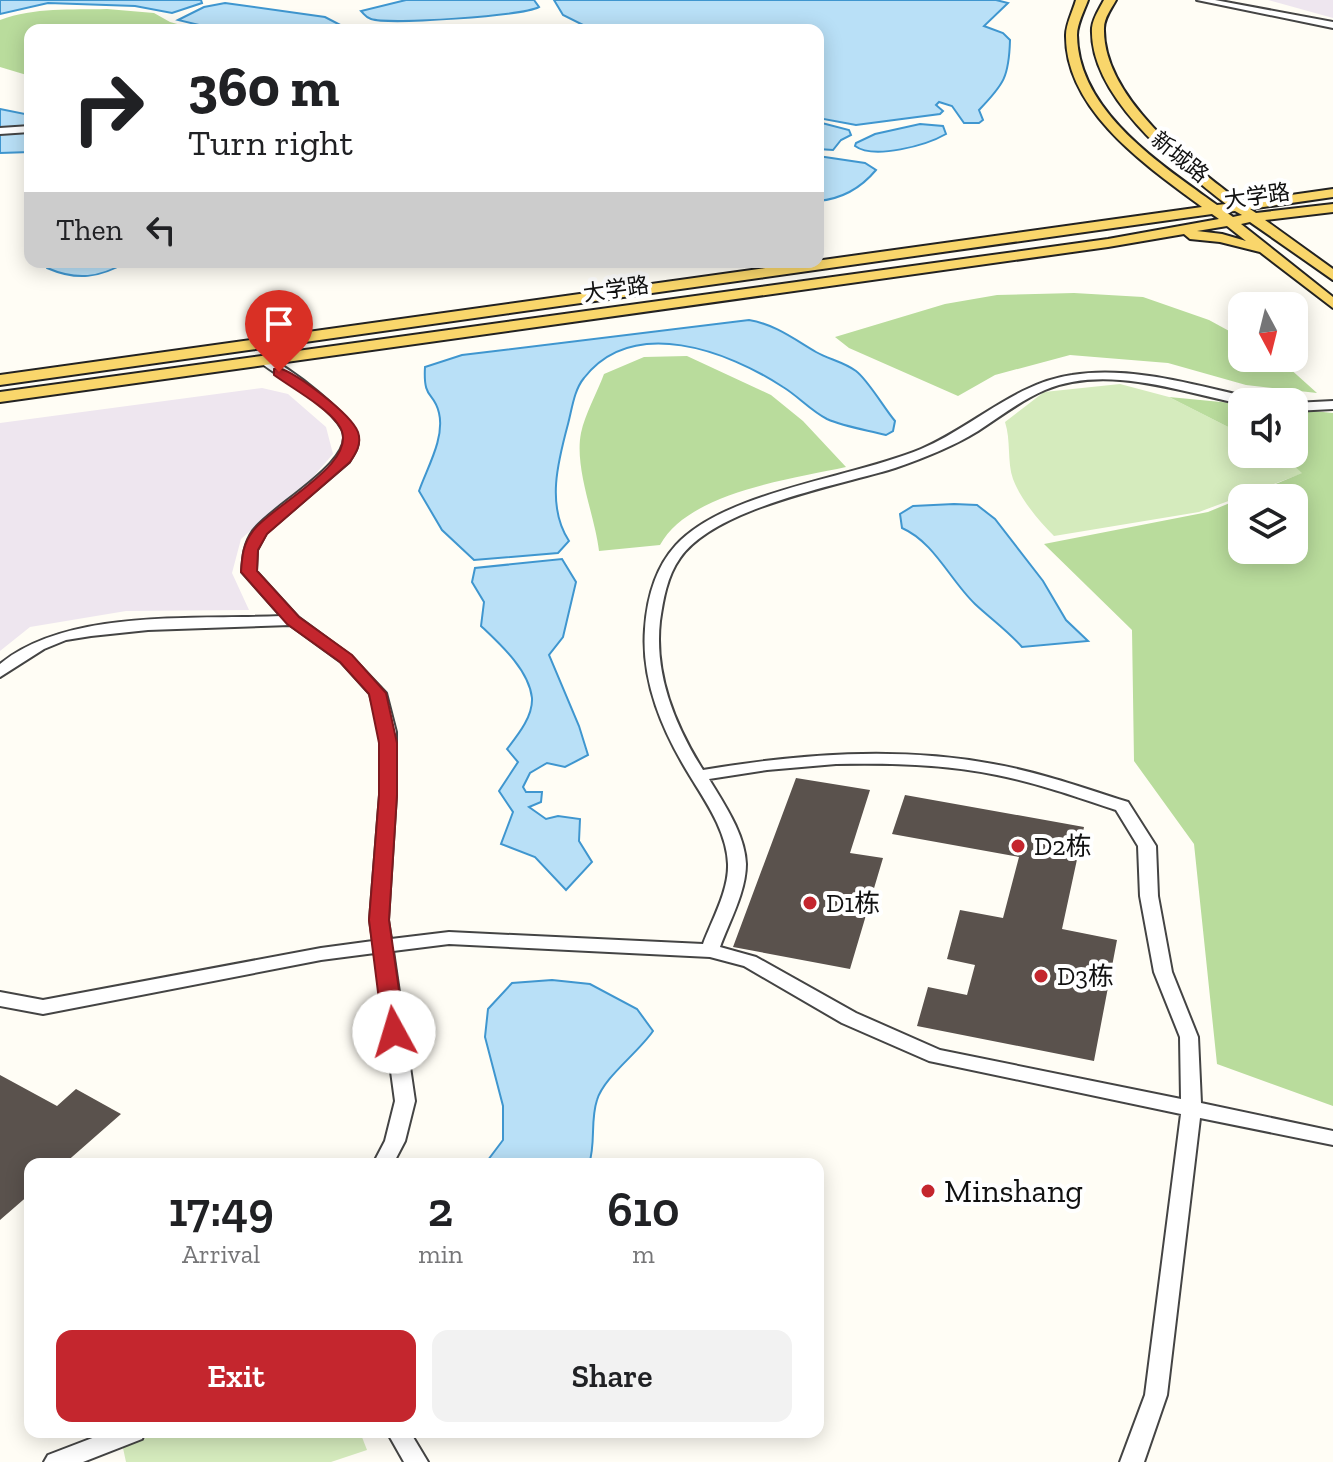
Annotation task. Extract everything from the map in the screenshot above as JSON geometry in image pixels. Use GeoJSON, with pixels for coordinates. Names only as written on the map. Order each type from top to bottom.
{"type":"FeatureCollection","features":[{"type":"Feature","properties":{"kind":"main road","name":"新城路"},"geometry":{"type":"LineString","coordinates":[[1082,0],[1070,33],[1076,67],[1082,81],[1115,126],[1168,173],[1333,304]]}},
{"type":"Feature","properties":{"kind":"main road","name":"新城路"},"geometry":{"type":"LineString","coordinates":[[1110,0],[1098,25],[1098,42],[1110,83],[1141,123],[1240,206],[1333,276]]}},
{"type":"Feature","properties":{"kind":"main road"},"geometry":{"type":"LineString","coordinates":[[1147,220],[1164,214],[1173,206],[1175,190],[1168,173]]}},
{"type":"Feature","properties":{"kind":"main road"},"geometry":{"type":"LineString","coordinates":[[1204,177],[1251,191],[1328,201]]}},
{"type":"Feature","properties":{"kind":"main road"},"geometry":{"type":"LineString","coordinates":[[1316,263],[1299,241],[1296,228],[1302,218],[1328,201]]}},
{"type":"Feature","properties":{"kind":"main road","name":"大学路"},"geometry":{"type":"LineString","coordinates":[[824,265],[1214,209],[1328,201]]}},
{"type":"Feature","properties":{"kind":"main road","name":"大学路"},"geometry":{"type":"LineString","coordinates":[[0,397],[1142,237],[1328,201]]}},
{"type":"Feature","properties":{"kind":"main road"},"geometry":{"type":"LineString","coordinates":[[1142,237],[1183,235],[1222,238],[1281,263]]}},
{"type":"Feature","properties":{"kind":"main road","name":"大学路"},"geometry":{"type":"LineString","coordinates":[[0,380],[799,268]]}},
{"type":"Feature","properties":{"kind":"main road"},"geometry":{"type":"LineString","coordinates":[[581,298],[591,315]]}},
{"type":"Feature","properties":{"kind":"street"},"geometry":{"type":"LineString","coordinates":[[1201,0],[1333,25]]}},
{"type":"Feature","properties":{"kind":"street"},"geometry":{"type":"LineString","coordinates":[[0,131],[24,129]]}},
{"type":"Feature","properties":{"kind":"street"},"geometry":{"type":"LineString","coordinates":[[265,360],[343,420],[351,434],[351,447],[344,459],[260,531],[250,550],[249,572],[293,620],[346,659],[378,693],[388,732],[388,795],[379,920],[385,944],[397,1062],[405,1101],[395,1141],[386,1158]]}},
{"type":"Feature","properties":{"kind":"street"},"geometry":{"type":"LineString","coordinates":[[710,951],[737,866],[717,806],[673,732],[654,681],[652,632],[657,594],[665,571],[691,539],[734,514],[897,463],[957,438],[1038,387],[1072,378],[1110,377],[1228,398]]}},
{"type":"Feature","properties":{"kind":"street"},"geometry":{"type":"LineString","coordinates":[[1308,406],[1333,405]]}},
{"type":"Feature","properties":{"kind":"street"},"geometry":{"type":"LineString","coordinates":[[0,672],[12,660],[62,636],[147,627],[293,620]]}},
{"type":"Feature","properties":{"kind":"street"},"geometry":{"type":"LineString","coordinates":[[698,776],[798,760],[881,756],[978,766],[1122,806],[1147,846],[1149,896],[1163,972],[1189,1037],[1191,1109],[1156,1395],[1132,1462]]}},
{"type":"Feature","properties":{"kind":"street"},"geometry":{"type":"LineString","coordinates":[[0,999],[43,1007],[265,964],[385,944],[449,938],[710,951],[750,961],[849,1018],[936,1056],[1333,1138]]}},
{"type":"Feature","properties":{"kind":"street"},"geometry":{"type":"LineString","coordinates":[[56,1462],[118,1438]]}},
{"type":"Feature","properties":{"kind":"street"},"geometry":{"type":"LineString","coordinates":[[400,1438],[408,1461]]}},
{"type":"Feature","properties":{"kind":"shaded area"},"geometry":{"type":"Polygon","coordinates":[[[1268,0],[1333,0],[1333,18],[1268,0]]]}},
{"type":"Feature","properties":{"kind":"shaded area"},"geometry":{"type":"Polygon","coordinates":[[[262,388],[288,394],[326,427],[333,454],[313,477],[241,539],[232,573],[249,610],[126,611],[30,627],[0,651],[0,423],[262,388]]]}},
{"type":"Feature","properties":{"kind":"green space"},"geometry":{"type":"Polygon","coordinates":[[[67,9],[154,13],[177,24],[24,24],[24,74],[0,67],[0,20],[40,11],[67,9]]]}},
{"type":"Feature","properties":{"kind":"green space"},"geometry":{"type":"Polygon","coordinates":[[[1074,293],[1143,297],[1209,320],[1228,330],[1228,372],[1294,372],[1317,393],[1308,392],[1308,388],[1246,385],[1168,363],[1070,355],[995,375],[958,396],[849,348],[835,337],[945,304],[997,295],[1074,293]]]}},
{"type":"Feature","properties":{"kind":"green space"},"geometry":{"type":"Polygon","coordinates":[[[687,356],[771,395],[803,421],[846,467],[771,483],[717,500],[674,527],[660,545],[599,551],[580,461],[580,447],[585,418],[604,374],[644,357],[687,356]]]}},
{"type":"Feature","properties":{"kind":"green space"},"geometry":{"type":"Polygon","coordinates":[[[1120,384],[1169,397],[1228,427],[1228,468],[1297,468],[1303,473],[1274,484],[1228,484],[1228,501],[1199,512],[1054,536],[1031,510],[1013,479],[1005,422],[1044,392],[1120,384]]]}},
{"type":"Feature","properties":{"kind":"green space"},"geometry":{"type":"Polygon","coordinates":[[[1169,397],[1228,403],[1228,427],[1169,397]]]}},
{"type":"Feature","properties":{"kind":"green space"},"geometry":{"type":"Polygon","coordinates":[[[1308,410],[1333,413],[1333,1106],[1217,1064],[1194,844],[1134,761],[1132,630],[1044,544],[1208,512],[1228,504],[1228,564],[1308,564],[1308,484],[1275,484],[1302,473],[1296,468],[1308,468],[1308,410]]]}},
{"type":"Feature","properties":{"kind":"green space"},"geometry":{"type":"Polygon","coordinates":[[[146,1438],[362,1438],[367,1450],[331,1462],[126,1462],[123,1448],[146,1438]]]}},
{"type":"Feature","properties":{"kind":"water"},"geometry":{"type":"Polygon","coordinates":[[[0,0],[201,0],[202,3],[172,13],[135,6],[48,3],[0,14],[0,0]]]}},
{"type":"Feature","properties":{"kind":"water"},"geometry":{"type":"Polygon","coordinates":[[[406,0],[534,0],[539,7],[483,16],[402,21],[371,19],[361,11],[406,0]]]}},
{"type":"Feature","properties":{"kind":"water"},"geometry":{"type":"Polygon","coordinates":[[[554,0],[996,0],[1008,3],[984,26],[1003,33],[1010,40],[1004,79],[979,110],[983,120],[979,123],[964,123],[952,106],[939,102],[936,105],[943,111],[940,114],[856,125],[824,119],[824,24],[581,24],[563,15],[554,0]]]}},
{"type":"Feature","properties":{"kind":"water"},"geometry":{"type":"Polygon","coordinates":[[[225,3],[325,17],[338,24],[195,24],[178,20],[204,7],[225,3]]]}},
{"type":"Feature","properties":{"kind":"water"},"geometry":{"type":"Polygon","coordinates":[[[0,109],[24,114],[24,152],[0,153],[0,109]]]}},
{"type":"Feature","properties":{"kind":"water"},"geometry":{"type":"Polygon","coordinates":[[[824,124],[849,130],[851,135],[841,140],[833,150],[824,149],[824,124]]]}},
{"type":"Feature","properties":{"kind":"water"},"geometry":{"type":"Polygon","coordinates":[[[920,124],[943,126],[946,134],[914,146],[887,151],[875,152],[855,146],[875,134],[920,124]]]}},
{"type":"Feature","properties":{"kind":"water"},"geometry":{"type":"Polygon","coordinates":[[[824,157],[865,163],[876,170],[850,192],[824,200],[824,157]]]}},
{"type":"Feature","properties":{"kind":"water"},"geometry":{"type":"Polygon","coordinates":[[[47,268],[115,268],[88,276],[47,268]]]}},
{"type":"Feature","properties":{"kind":"water"},"geometry":{"type":"Polygon","coordinates":[[[749,320],[775,328],[856,371],[895,421],[893,431],[886,435],[827,419],[761,374],[709,352],[681,345],[654,344],[628,348],[604,359],[584,378],[576,394],[556,483],[558,513],[569,541],[558,553],[474,560],[442,530],[419,491],[440,432],[437,406],[427,391],[425,367],[462,355],[749,320]]]}},
{"type":"Feature","properties":{"kind":"water"},"geometry":{"type":"Polygon","coordinates":[[[977,505],[995,519],[1043,581],[1066,620],[1088,641],[1022,647],[975,604],[923,542],[902,528],[900,514],[913,506],[977,505]]]}},
{"type":"Feature","properties":{"kind":"water"},"geometry":{"type":"Polygon","coordinates":[[[562,559],[576,582],[563,637],[549,655],[588,755],[565,767],[547,763],[530,773],[523,787],[526,792],[542,792],[541,802],[529,807],[546,819],[558,816],[580,819],[579,841],[592,862],[566,890],[535,857],[501,844],[513,812],[499,791],[518,762],[507,749],[527,719],[532,698],[520,668],[481,626],[484,602],[472,582],[475,568],[562,559]]]}},
{"type":"Feature","properties":{"kind":"water"},"geometry":{"type":"Polygon","coordinates":[[[552,980],[590,984],[637,1009],[653,1031],[601,1091],[595,1108],[590,1158],[490,1158],[503,1140],[503,1106],[485,1037],[488,1009],[512,983],[552,980]]]}},
{"type":"Feature","properties":{"kind":"building","name":"D1栋"},"geometry":{"type":"Polygon","coordinates":[[[796,778],[870,790],[850,853],[883,858],[850,969],[733,947],[796,778]]]}},
{"type":"Feature","properties":{"kind":"building","name":"D3栋"},"geometry":{"type":"Polygon","coordinates":[[[905,795],[1084,827],[1062,929],[1117,940],[1094,1061],[917,1026],[928,987],[967,995],[975,965],[947,959],[960,910],[1003,918],[1019,857],[892,834],[905,795]]]}},
{"type":"Feature","properties":{"kind":"building"},"geometry":{"type":"Polygon","coordinates":[[[0,1075],[57,1106],[76,1089],[121,1114],[71,1158],[24,1158],[24,1199],[0,1220],[0,1075]]]}},
{"type":"Feature","properties":{"kind":"place","name":"D2栋"},"geometry":{"type":"Point","coordinates":[1018,846]}},
{"type":"Feature","properties":{"kind":"place","name":"D1栋"},"geometry":{"type":"Point","coordinates":[810,903]}},
{"type":"Feature","properties":{"kind":"place","name":"D3栋"},"geometry":{"type":"Point","coordinates":[1041,976]}},
{"type":"Feature","properties":{"kind":"place","name":"Minshang"},"geometry":{"type":"Point","coordinates":[928,1191]}},
{"type":"Feature","properties":{"kind":"route"},"geometry":{"type":"LineString","coordinates":[[279,372],[343,420],[351,434],[351,447],[344,459],[315,488],[260,531],[250,550],[249,572],[293,620],[346,659],[378,693],[388,732],[388,795],[379,920],[385,944],[394,1032]]}}]}
